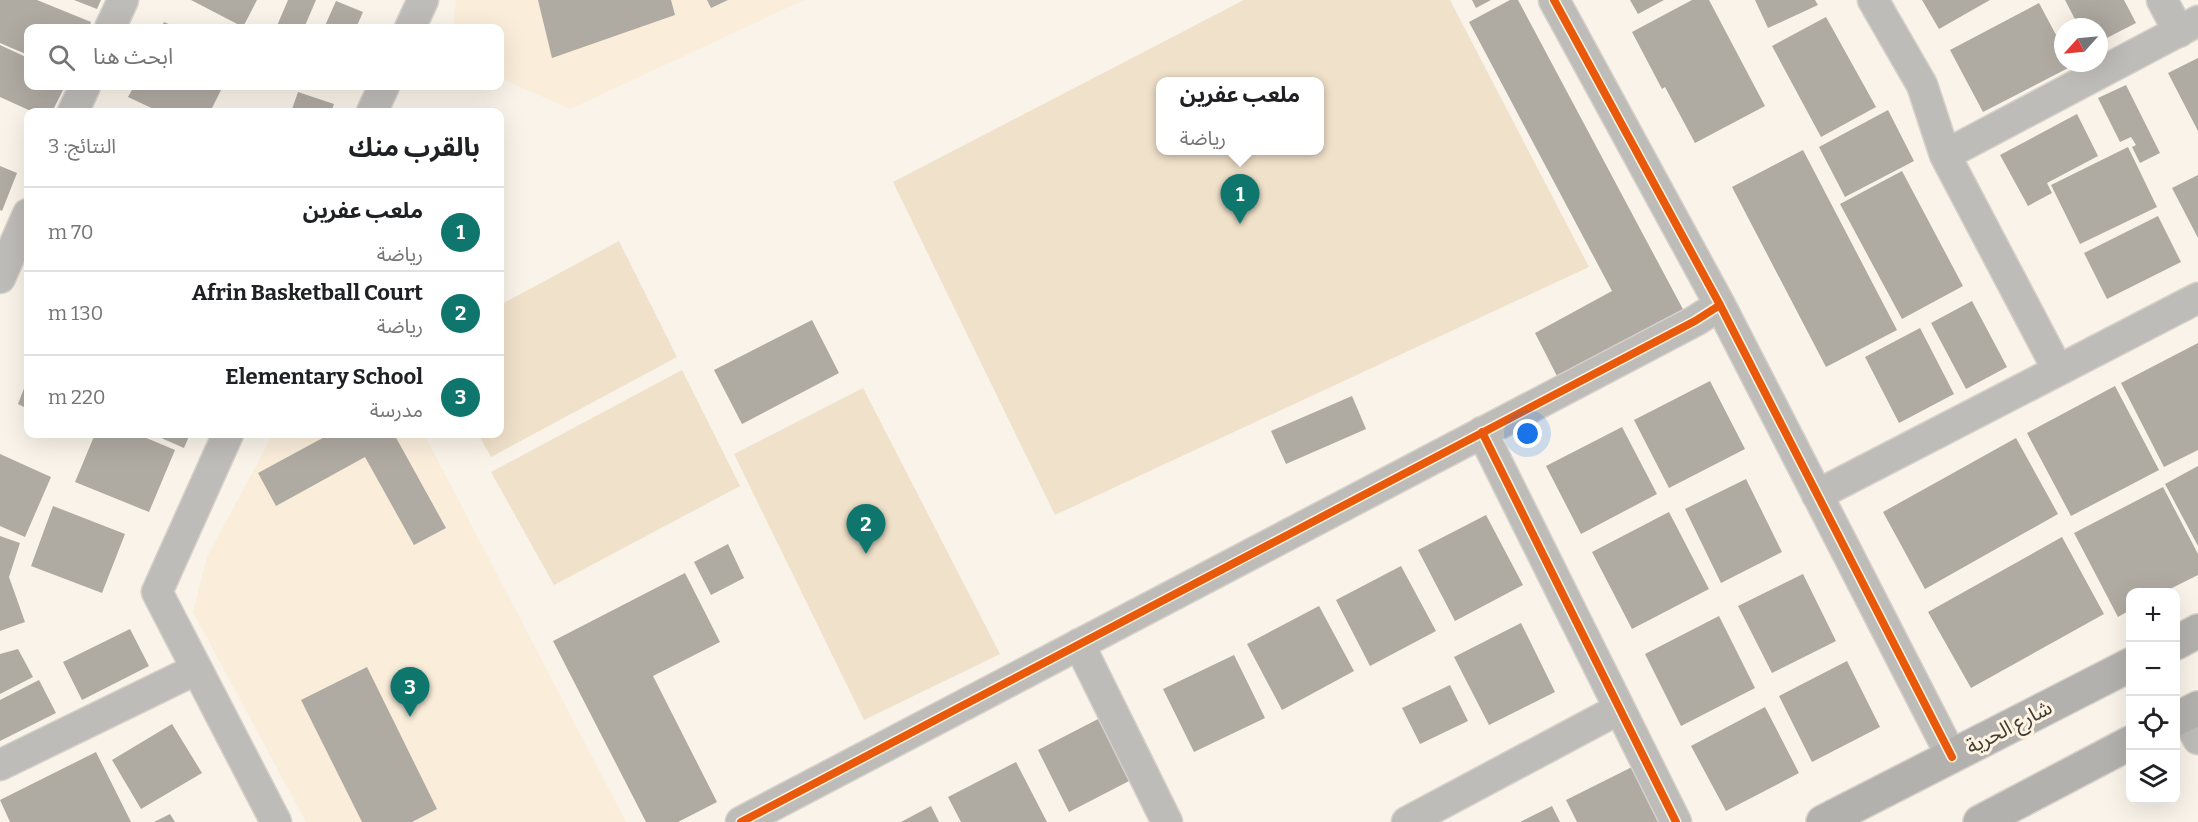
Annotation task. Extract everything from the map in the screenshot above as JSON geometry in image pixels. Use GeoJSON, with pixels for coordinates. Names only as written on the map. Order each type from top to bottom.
{"type":"FeatureCollection","features":[{"type":"Feature","properties":{"kind":"main road"},"geometry":{"type":"LineString","coordinates":[[2180,640],[2198,631]]}},
{"type":"Feature","properties":{"kind":"main road","name":"شارع الحرية"},"geometry":{"type":"LineString","coordinates":[[1823,822],[2126,667]]}},
{"type":"Feature","properties":{"kind":"main road"},"geometry":{"type":"LineString","coordinates":[[1980,822],[2126,745]]}},
{"type":"Feature","properties":{"kind":"street"},"geometry":{"type":"LineString","coordinates":[[112,24],[123,0]]}},
{"type":"Feature","properties":{"kind":"street"},"geometry":{"type":"LineString","coordinates":[[412,24],[423,0]]}},
{"type":"Feature","properties":{"kind":"street"},"geometry":{"type":"LineString","coordinates":[[1554,0],[1720,305],[1952,757]]}},
{"type":"Feature","properties":{"kind":"street"},"geometry":{"type":"LineString","coordinates":[[1873,0],[1922,85],[1945,155],[2058,370]]}},
{"type":"Feature","properties":{"kind":"street"},"geometry":{"type":"LineString","coordinates":[[1945,155],[2188,27],[2162,0]]}},
{"type":"Feature","properties":{"kind":"street"},"geometry":{"type":"LineString","coordinates":[[75,108],[83,90]]}},
{"type":"Feature","properties":{"kind":"street"},"geometry":{"type":"LineString","coordinates":[[374,108],[382,90]]}},
{"type":"Feature","properties":{"kind":"street"},"geometry":{"type":"LineString","coordinates":[[0,278],[24,223]]}},
{"type":"Feature","properties":{"kind":"street"},"geometry":{"type":"LineString","coordinates":[[1817,495],[2198,298]]}},
{"type":"Feature","properties":{"kind":"street"},"geometry":{"type":"LineString","coordinates":[[741,822],[1685,326],[1720,305]]}},
{"type":"Feature","properties":{"kind":"street"},"geometry":{"type":"LineString","coordinates":[[1482,432],[1676,822]]}},
{"type":"Feature","properties":{"kind":"street"},"geometry":{"type":"LineString","coordinates":[[226,438],[157,592],[276,822]]}},
{"type":"Feature","properties":{"kind":"street"},"geometry":{"type":"LineString","coordinates":[[1079,644],[1167,822]]}},
{"type":"Feature","properties":{"kind":"street"},"geometry":{"type":"LineString","coordinates":[[0,765],[197,669]]}},
{"type":"Feature","properties":{"kind":"street"},"geometry":{"type":"LineString","coordinates":[[1407,822],[1619,709]]}},
{"type":"Feature","properties":{"kind":"shaded area"},"geometry":{"type":"Polygon","coordinates":[[[456,0],[804,0],[570,109],[504,80],[504,24],[453,24],[456,0]]]}},
{"type":"Feature","properties":{"kind":"shaded area"},"geometry":{"type":"Polygon","coordinates":[[[1244,0],[1450,0],[1589,267],[1055,515],[893,182],[1244,0]]]}},
{"type":"Feature","properties":{"kind":"shaded area"},"geometry":{"type":"Polygon","coordinates":[[[619,241],[677,357],[491,457],[480,438],[504,438],[504,303],[619,241]]]}},
{"type":"Feature","properties":{"kind":"shaded area"},"geometry":{"type":"Polygon","coordinates":[[[682,370],[740,486],[554,585],[491,472],[682,370]]]}},
{"type":"Feature","properties":{"kind":"shaded area"},"geometry":{"type":"Polygon","coordinates":[[[863,388],[1000,654],[864,720],[734,454],[863,388]]]}},
{"type":"Feature","properties":{"kind":"shaded area"},"geometry":{"type":"Polygon","coordinates":[[[271,438],[426,438],[626,822],[306,822],[193,612],[207,557],[271,438]]]}},
{"type":"Feature","properties":{"kind":"building"},"geometry":{"type":"Polygon","coordinates":[[[0,0],[37,0],[91,22],[90,24],[24,24],[24,53],[0,43],[0,0]]]}},
{"type":"Feature","properties":{"kind":"building"},"geometry":{"type":"Polygon","coordinates":[[[74,0],[101,0],[97,9],[74,0]]]}},
{"type":"Feature","properties":{"kind":"building"},"geometry":{"type":"Polygon","coordinates":[[[191,0],[257,0],[245,24],[237,24],[191,0]]]}},
{"type":"Feature","properties":{"kind":"building"},"geometry":{"type":"Polygon","coordinates":[[[288,0],[316,0],[306,24],[278,24],[288,0]]]}},
{"type":"Feature","properties":{"kind":"building"},"geometry":{"type":"Polygon","coordinates":[[[538,0],[671,0],[675,15],[552,58],[538,0]]]}},
{"type":"Feature","properties":{"kind":"building"},"geometry":{"type":"Polygon","coordinates":[[[707,0],[728,0],[711,8],[707,0]]]}},
{"type":"Feature","properties":{"kind":"building"},"geometry":{"type":"Polygon","coordinates":[[[1472,0],[1491,0],[1476,8],[1472,0]]]}},
{"type":"Feature","properties":{"kind":"building"},"geometry":{"type":"Polygon","coordinates":[[[1510,0],[1518,0],[1685,313],[1559,380],[1535,333],[1612,291],[1469,22],[1510,0]]]}},
{"type":"Feature","properties":{"kind":"building"},"geometry":{"type":"Polygon","coordinates":[[[1630,0],[1664,0],[1638,14],[1630,0]]]}},
{"type":"Feature","properties":{"kind":"building"},"geometry":{"type":"Polygon","coordinates":[[[1692,0],[1709,0],[1765,106],[1695,143],[1665,87],[1662,89],[1632,32],[1692,0]]]}},
{"type":"Feature","properties":{"kind":"building"},"geometry":{"type":"Polygon","coordinates":[[[1755,0],[1815,0],[1818,5],[1768,28],[1755,0]]]}},
{"type":"Feature","properties":{"kind":"building"},"geometry":{"type":"Polygon","coordinates":[[[1922,0],[1990,0],[1939,29],[1922,0]]]}},
{"type":"Feature","properties":{"kind":"building"},"geometry":{"type":"Polygon","coordinates":[[[2065,0],[2124,0],[2136,23],[2108,37],[2108,18],[2074,18],[2065,0]]]}},
{"type":"Feature","properties":{"kind":"building"},"geometry":{"type":"Polygon","coordinates":[[[336,1],[363,12],[358,24],[326,24],[336,1]]]}},
{"type":"Feature","properties":{"kind":"building"},"geometry":{"type":"Polygon","coordinates":[[[2039,3],[2054,31],[2054,72],[2060,72],[1983,112],[1950,50],[2039,3]]]}},
{"type":"Feature","properties":{"kind":"building"},"geometry":{"type":"Polygon","coordinates":[[[1826,17],[1876,107],[1821,137],[1772,46],[1826,17]]]}},
{"type":"Feature","properties":{"kind":"building"},"geometry":{"type":"Polygon","coordinates":[[[0,45],[24,56],[24,90],[63,90],[54,108],[24,108],[0,97],[0,45]]]}},
{"type":"Feature","properties":{"kind":"building"},"geometry":{"type":"Polygon","coordinates":[[[2198,58],[2198,131],[2168,73],[2198,58]]]}},
{"type":"Feature","properties":{"kind":"building"},"geometry":{"type":"Polygon","coordinates":[[[2126,85],[2160,153],[2140,163],[2132,147],[2136,145],[2131,137],[2120,142],[2098,98],[2126,85]]]}},
{"type":"Feature","properties":{"kind":"building"},"geometry":{"type":"Polygon","coordinates":[[[132,90],[221,90],[212,108],[151,108],[128,97],[132,90]]]}},
{"type":"Feature","properties":{"kind":"building"},"geometry":{"type":"Polygon","coordinates":[[[298,92],[334,104],[332,108],[292,108],[298,92]]]}},
{"type":"Feature","properties":{"kind":"building"},"geometry":{"type":"Polygon","coordinates":[[[1888,110],[1914,161],[1845,197],[1819,147],[1888,110]]]}},
{"type":"Feature","properties":{"kind":"building"},"geometry":{"type":"Polygon","coordinates":[[[2077,114],[2098,156],[2047,183],[2052,193],[2028,206],[2000,155],[2077,114]]]}},
{"type":"Feature","properties":{"kind":"building"},"geometry":{"type":"Polygon","coordinates":[[[2128,147],[2157,207],[2080,244],[2051,185],[2128,147]]]}},
{"type":"Feature","properties":{"kind":"building"},"geometry":{"type":"Polygon","coordinates":[[[1803,150],[1897,330],[1826,367],[1732,187],[1803,150]]]}},
{"type":"Feature","properties":{"kind":"building"},"geometry":{"type":"Polygon","coordinates":[[[0,166],[17,173],[2,211],[0,210],[0,166]]]}},
{"type":"Feature","properties":{"kind":"building"},"geometry":{"type":"Polygon","coordinates":[[[1902,171],[1963,286],[1902,319],[1840,204],[1902,171]]]}},
{"type":"Feature","properties":{"kind":"building"},"geometry":{"type":"Polygon","coordinates":[[[2198,175],[2198,238],[2172,188],[2198,175]]]}},
{"type":"Feature","properties":{"kind":"building"},"geometry":{"type":"Polygon","coordinates":[[[2158,216],[2181,262],[2107,299],[2084,253],[2158,216]]]}},
{"type":"Feature","properties":{"kind":"building"},"geometry":{"type":"Polygon","coordinates":[[[1972,301],[2007,367],[1966,389],[1931,323],[1972,301]]]}},
{"type":"Feature","properties":{"kind":"building"},"geometry":{"type":"Polygon","coordinates":[[[812,320],[839,373],[742,424],[714,370],[812,320]]]}},
{"type":"Feature","properties":{"kind":"building"},"geometry":{"type":"Polygon","coordinates":[[[1920,328],[1954,394],[1899,423],[1865,357],[1920,328]]]}},
{"type":"Feature","properties":{"kind":"building"},"geometry":{"type":"Polygon","coordinates":[[[2198,343],[2198,450],[2164,467],[2121,383],[2198,343]]]}},
{"type":"Feature","properties":{"kind":"building"},"geometry":{"type":"Polygon","coordinates":[[[1710,381],[1745,449],[1669,488],[1634,420],[1710,381]]]}},
{"type":"Feature","properties":{"kind":"building"},"geometry":{"type":"Polygon","coordinates":[[[2115,386],[2159,470],[2071,516],[2027,433],[2115,386]]]}},
{"type":"Feature","properties":{"kind":"building"},"geometry":{"type":"Polygon","coordinates":[[[24,388],[24,407],[18,404],[24,388]]]}},
{"type":"Feature","properties":{"kind":"building"},"geometry":{"type":"Polygon","coordinates":[[[1352,396],[1366,429],[1286,464],[1271,431],[1352,396]]]}},
{"type":"Feature","properties":{"kind":"building"},"geometry":{"type":"Polygon","coordinates":[[[1622,427],[1657,494],[1581,534],[1546,466],[1622,427]]]}},
{"type":"Feature","properties":{"kind":"building"},"geometry":{"type":"Polygon","coordinates":[[[93,438],[146,438],[175,450],[149,512],[75,482],[93,438]]]}},
{"type":"Feature","properties":{"kind":"building"},"geometry":{"type":"Polygon","coordinates":[[[161,438],[188,438],[184,448],[161,438]]]}},
{"type":"Feature","properties":{"kind":"building"},"geometry":{"type":"Polygon","coordinates":[[[323,438],[396,438],[446,528],[414,545],[365,457],[276,506],[258,473],[323,438]]]}},
{"type":"Feature","properties":{"kind":"building"},"geometry":{"type":"Polygon","coordinates":[[[2016,438],[2058,514],[1925,589],[1883,512],[2016,438]]]}},
{"type":"Feature","properties":{"kind":"building"},"geometry":{"type":"Polygon","coordinates":[[[0,454],[51,477],[25,537],[0,526],[0,454]]]}},
{"type":"Feature","properties":{"kind":"building"},"geometry":{"type":"Polygon","coordinates":[[[2198,466],[2198,546],[2165,484],[2198,466]]]}},
{"type":"Feature","properties":{"kind":"building"},"geometry":{"type":"Polygon","coordinates":[[[1746,479],[1782,552],[1721,583],[1685,509],[1746,479]]]}},
{"type":"Feature","properties":{"kind":"building"},"geometry":{"type":"Polygon","coordinates":[[[2163,487],[2198,554],[2198,575],[2172,588],[2126,588],[2126,612],[2118,617],[2074,533],[2163,487]]]}},
{"type":"Feature","properties":{"kind":"building"},"geometry":{"type":"Polygon","coordinates":[[[53,506],[125,534],[102,593],[31,566],[53,506]]]}},
{"type":"Feature","properties":{"kind":"building"},"geometry":{"type":"Polygon","coordinates":[[[1669,512],[1709,589],[1632,629],[1592,552],[1669,512]]]}},
{"type":"Feature","properties":{"kind":"building"},"geometry":{"type":"Polygon","coordinates":[[[1486,515],[1523,585],[1455,621],[1418,550],[1486,515]]]}},
{"type":"Feature","properties":{"kind":"building"},"geometry":{"type":"Polygon","coordinates":[[[0,536],[20,543],[9,577],[25,622],[0,631],[0,536]]]}},
{"type":"Feature","properties":{"kind":"building"},"geometry":{"type":"Polygon","coordinates":[[[2062,537],[2104,614],[1971,688],[1928,612],[2062,537]]]}},
{"type":"Feature","properties":{"kind":"building"},"geometry":{"type":"Polygon","coordinates":[[[728,544],[744,578],[711,595],[694,562],[728,544]]]}},
{"type":"Feature","properties":{"kind":"building"},"geometry":{"type":"Polygon","coordinates":[[[1401,566],[1436,631],[1370,666],[1336,600],[1401,566]]]}},
{"type":"Feature","properties":{"kind":"building"},"geometry":{"type":"Polygon","coordinates":[[[685,573],[720,642],[653,676],[717,802],[678,822],[646,822],[553,641],[685,573]]]}},
{"type":"Feature","properties":{"kind":"building"},"geometry":{"type":"Polygon","coordinates":[[[1803,574],[1836,641],[1772,673],[1738,606],[1803,574]]]}},
{"type":"Feature","properties":{"kind":"building"},"geometry":{"type":"Polygon","coordinates":[[[1319,606],[1354,671],[1282,710],[1247,644],[1319,606]]]}},
{"type":"Feature","properties":{"kind":"building"},"geometry":{"type":"Polygon","coordinates":[[[1719,616],[1755,688],[1681,726],[1645,654],[1719,616]]]}},
{"type":"Feature","properties":{"kind":"building"},"geometry":{"type":"Polygon","coordinates":[[[1521,623],[1555,692],[1489,725],[1454,657],[1521,623]]]}},
{"type":"Feature","properties":{"kind":"building"},"geometry":{"type":"Polygon","coordinates":[[[130,629],[149,666],[82,700],[63,662],[130,629]]]}},
{"type":"Feature","properties":{"kind":"building"},"geometry":{"type":"Polygon","coordinates":[[[18,649],[33,677],[0,694],[0,654],[18,649]]]}},
{"type":"Feature","properties":{"kind":"building"},"geometry":{"type":"Polygon","coordinates":[[[1234,655],[1265,718],[1194,752],[1163,689],[1234,655]]]}},
{"type":"Feature","properties":{"kind":"building"},"geometry":{"type":"Polygon","coordinates":[[[1847,661],[1880,727],[1812,762],[1779,696],[1847,661]]]}},
{"type":"Feature","properties":{"kind":"building"},"geometry":{"type":"Polygon","coordinates":[[[367,667],[437,809],[412,822],[362,822],[301,700],[367,667]]]}},
{"type":"Feature","properties":{"kind":"building"},"geometry":{"type":"Polygon","coordinates":[[[39,680],[56,713],[0,741],[0,700],[39,680]]]}},
{"type":"Feature","properties":{"kind":"building"},"geometry":{"type":"Polygon","coordinates":[[[1450,685],[1468,721],[1420,744],[1402,708],[1450,685]]]}},
{"type":"Feature","properties":{"kind":"building"},"geometry":{"type":"Polygon","coordinates":[[[1765,707],[1799,773],[1726,811],[1691,746],[1765,707]]]}},
{"type":"Feature","properties":{"kind":"building"},"geometry":{"type":"Polygon","coordinates":[[[1102,717],[1133,779],[1069,812],[1038,750],[1102,717]]]}},
{"type":"Feature","properties":{"kind":"building"},"geometry":{"type":"Polygon","coordinates":[[[172,724],[202,773],[141,809],[112,760],[172,724]]]}},
{"type":"Feature","properties":{"kind":"building"},"geometry":{"type":"Polygon","coordinates":[[[96,752],[131,822],[10,822],[0,800],[96,752]]]}},
{"type":"Feature","properties":{"kind":"building"},"geometry":{"type":"Polygon","coordinates":[[[1016,762],[1047,822],[961,822],[948,797],[1016,762]]]}},
{"type":"Feature","properties":{"kind":"building"},"geometry":{"type":"Polygon","coordinates":[[[1632,767],[1660,822],[1577,822],[1566,800],[1632,767]]]}},
{"type":"Feature","properties":{"kind":"building"},"geometry":{"type":"Polygon","coordinates":[[[931,806],[939,822],[901,822],[931,806]]]}},
{"type":"Feature","properties":{"kind":"building"},"geometry":{"type":"Polygon","coordinates":[[[1552,806],[1560,822],[1520,822],[1552,806]]]}},
{"type":"Feature","properties":{"kind":"building"},"geometry":{"type":"Polygon","coordinates":[[[170,814],[175,822],[154,822],[170,814]]]}},
{"type":"Feature","properties":{"kind":"cycle path"},"geometry":{"type":"LineString","coordinates":[[1554,0],[1720,305],[1952,757]]}},
{"type":"Feature","properties":{"kind":"cycle path"},"geometry":{"type":"LineString","coordinates":[[741,822],[1695,321],[1720,305]]}},
{"type":"Feature","properties":{"kind":"cycle path"},"geometry":{"type":"LineString","coordinates":[[1482,432],[1676,822]]}},
{"type":"Feature","properties":{"kind":"place","name":"ملعب عفرين"},"geometry":{"type":"Point","coordinates":[1240,224]}},
{"type":"Feature","properties":{"kind":"place","name":"Afrin Basketball Court"},"geometry":{"type":"Point","coordinates":[866,554]}},
{"type":"Feature","properties":{"kind":"place","name":"Elementary School"},"geometry":{"type":"Point","coordinates":[410,717]}}]}
